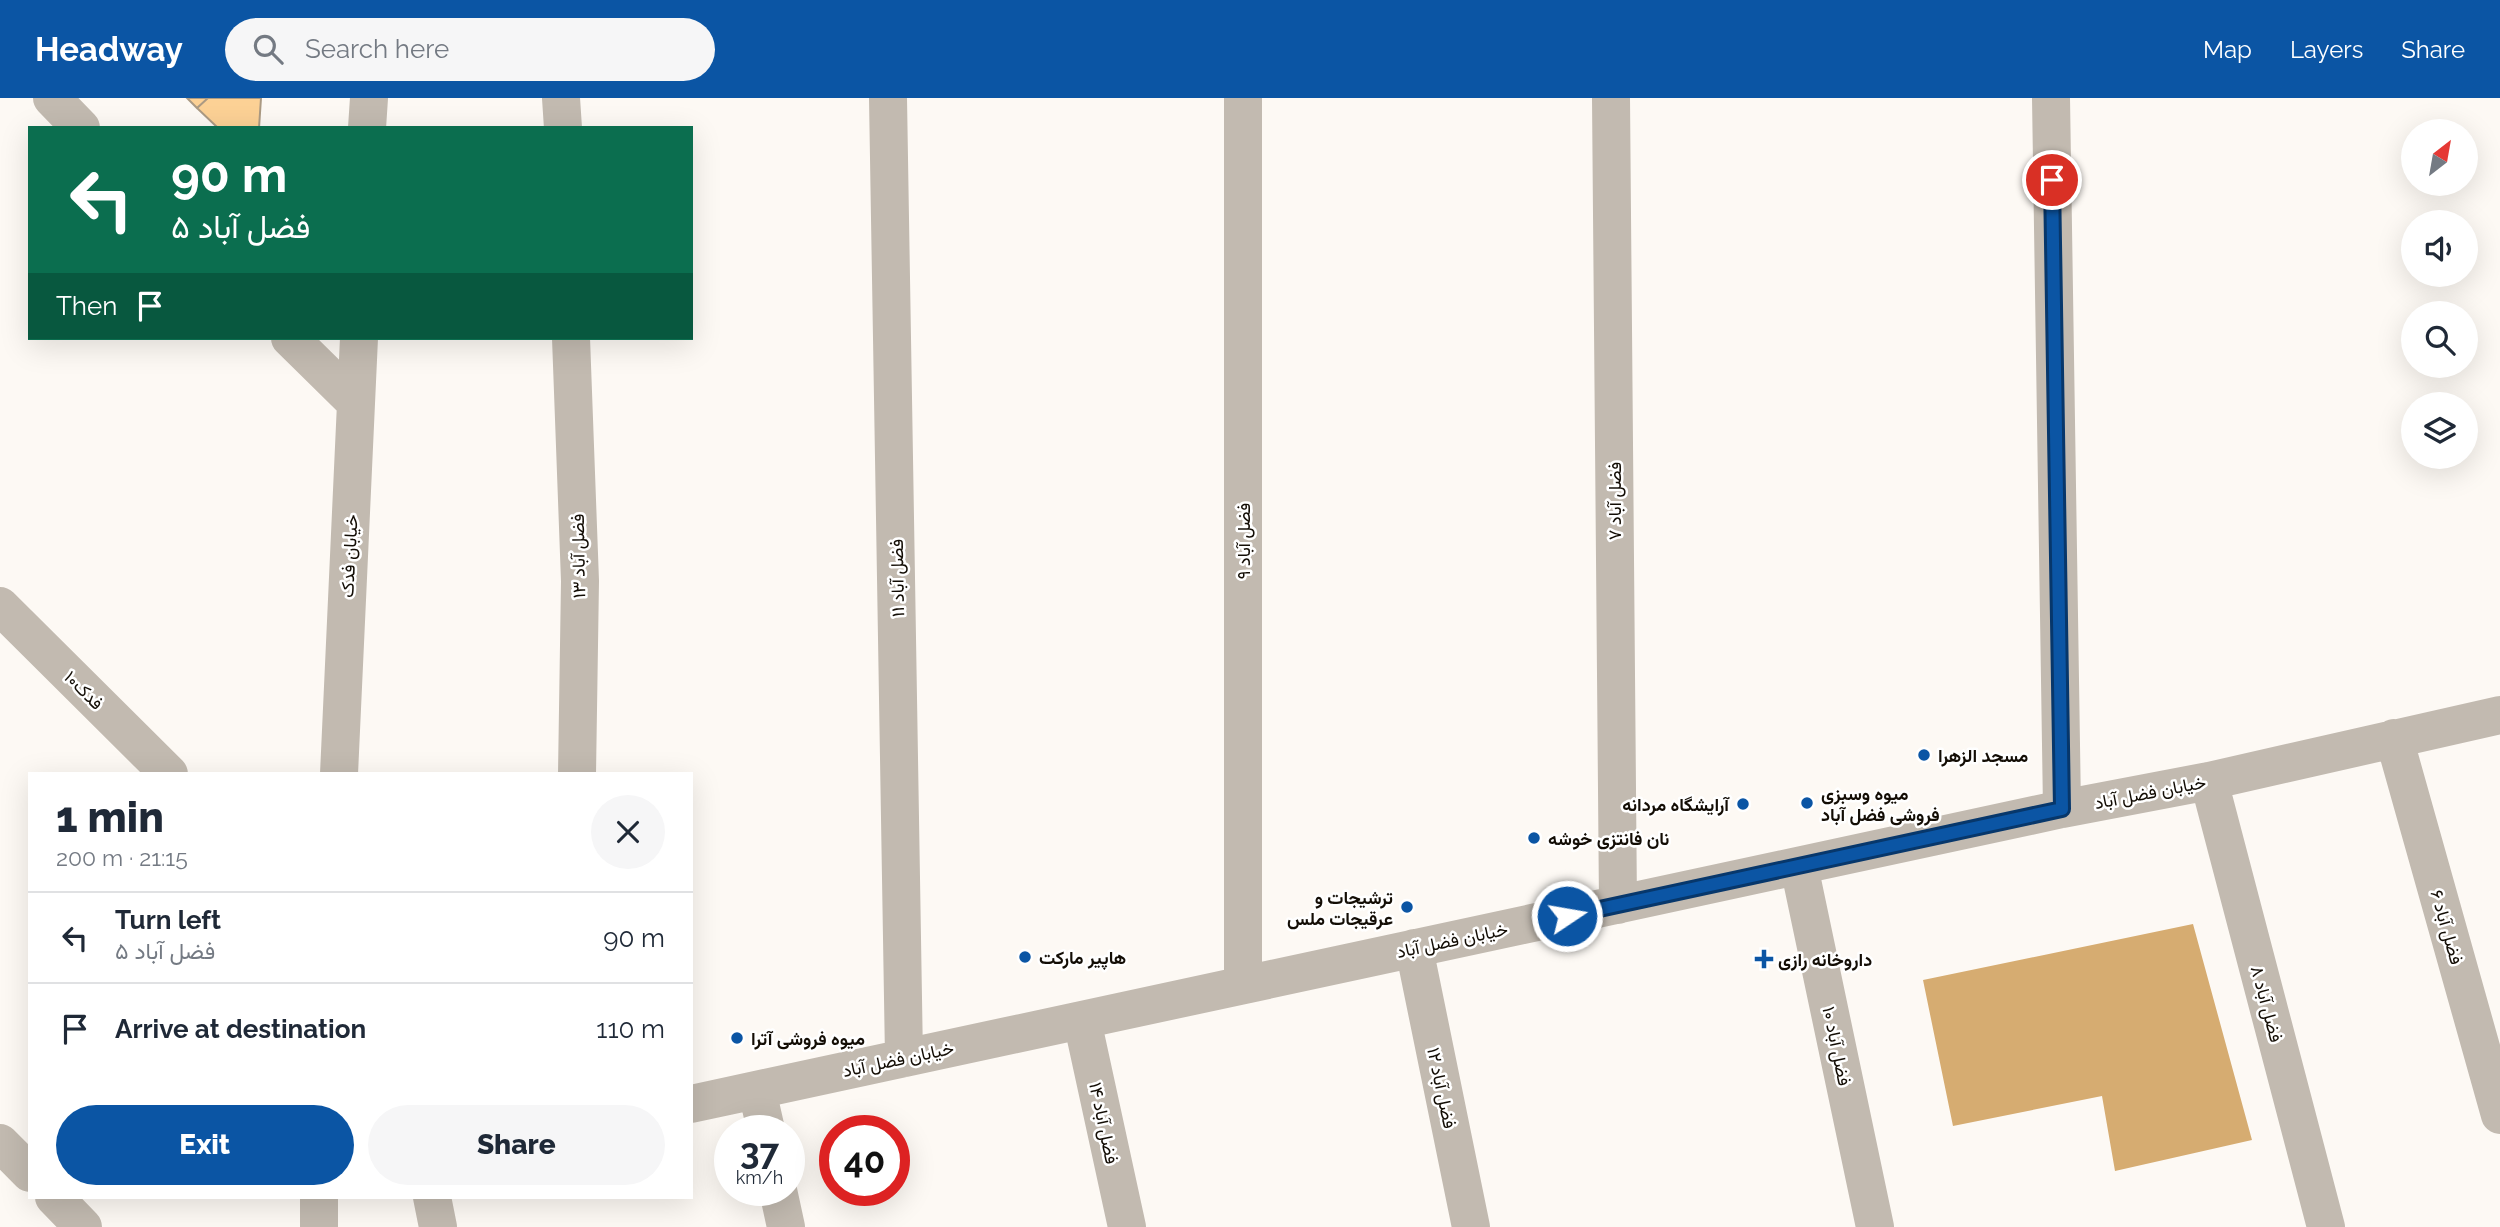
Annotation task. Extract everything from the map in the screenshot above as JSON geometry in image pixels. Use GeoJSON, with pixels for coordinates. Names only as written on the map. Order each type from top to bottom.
{"type":"FeatureCollection","features":[{"type":"Feature","properties":{"kind":"street"},"geometry":{"type":"LineString","coordinates":[[52,98],[79,126]]}},
{"type":"Feature","properties":{"kind":"street"},"geometry":{"type":"LineString","coordinates":[[367,126],[369,98]]}},
{"type":"Feature","properties":{"kind":"street"},"geometry":{"type":"LineString","coordinates":[[562,98],[563,126]]}},
{"type":"Feature","properties":{"kind":"street","name":"فضل آباد ۱۱"},"geometry":{"type":"LineString","coordinates":[[888,98],[904,1058]]}},
{"type":"Feature","properties":{"kind":"street","name":"فضل آباد ۹"},"geometry":{"type":"LineString","coordinates":[[1243,98],[1243,985]]}},
{"type":"Feature","properties":{"kind":"street","name":"فضل آباد ۷"},"geometry":{"type":"LineString","coordinates":[[1611,98],[1618,905]]}},
{"type":"Feature","properties":{"kind":"street"},"geometry":{"type":"LineString","coordinates":[[2051,98],[2062,809]]}},
{"type":"Feature","properties":{"kind":"street"},"geometry":{"type":"LineString","coordinates":[[292,340],[356,403]]}},
{"type":"Feature","properties":{"kind":"street","name":"خیابان فدک"},"geometry":{"type":"LineString","coordinates":[[339,772],[359,340]]}},
{"type":"Feature","properties":{"kind":"street","name":"فضل آباد ۱۳"},"geometry":{"type":"LineString","coordinates":[[571,340],[580,581],[577,772]]}},
{"type":"Feature","properties":{"kind":"street","name":"فدک۱۰"},"geometry":{"type":"LineString","coordinates":[[0,606],[167,772]]}},
{"type":"Feature","properties":{"kind":"street","name":"خیابان فضل آباد"},"geometry":{"type":"LineString","coordinates":[[693,1104],[2062,809],[2209,781],[2500,715]]}},
{"type":"Feature","properties":{"kind":"street","name":"فضل آباد ۶"},"geometry":{"type":"LineString","coordinates":[[2394,738],[2500,1115]]}},
{"type":"Feature","properties":{"kind":"street","name":"فضل آباد ۸"},"geometry":{"type":"LineString","coordinates":[[2209,781],[2326,1227]]}},
{"type":"Feature","properties":{"kind":"street","name":"فضل آباد ۱۰"},"geometry":{"type":"LineString","coordinates":[[1799,866],[1875,1227]]}},
{"type":"Feature","properties":{"kind":"street","name":"فضل آباد ۱۲"},"geometry":{"type":"LineString","coordinates":[[1413,948],[1471,1227]]}},
{"type":"Feature","properties":{"kind":"street","name":"فضل آباد ۱۴"},"geometry":{"type":"LineString","coordinates":[[1082,1020],[1127,1227]]}},
{"type":"Feature","properties":{"kind":"street"},"geometry":{"type":"LineString","coordinates":[[757,1090],[763,1115]]}},
{"type":"Feature","properties":{"kind":"street"},"geometry":{"type":"LineString","coordinates":[[0,1143],[28,1171]]}},
{"type":"Feature","properties":{"kind":"street"},"geometry":{"type":"LineString","coordinates":[[56,1199],[83,1227]]}},
{"type":"Feature","properties":{"kind":"street"},"geometry":{"type":"LineString","coordinates":[[319,1199],[319,1227]]}},
{"type":"Feature","properties":{"kind":"street"},"geometry":{"type":"LineString","coordinates":[[432,1199],[438,1227]]}},
{"type":"Feature","properties":{"kind":"street"},"geometry":{"type":"LineString","coordinates":[[781,1206],[786,1227]]}},
{"type":"Feature","properties":{"kind":"shaded area"},"geometry":{"type":"Polygon","coordinates":[[[2193,924],[2252,1140],[2115,1171],[2102,1096],[1953,1126],[1923,980],[2193,924]]]}},
{"type":"Feature","properties":{"kind":"building"},"geometry":{"type":"Polygon","coordinates":[[[187,98],[208,98],[197,108],[187,98]]]}},
{"type":"Feature","properties":{"kind":"building"},"geometry":{"type":"Polygon","coordinates":[[[208,98],[261,98],[259,126],[216,126],[197,108],[208,98]]]}},
{"type":"Feature","properties":{"kind":"place","name":"مسجد الزهرا"},"geometry":{"type":"Point","coordinates":[1924,755]}},
{"type":"Feature","properties":{"kind":"place","name":"میوه وسبزی فروشی فضل آباد"},"geometry":{"type":"Point","coordinates":[1807,803]}},
{"type":"Feature","properties":{"kind":"place","name":"آرایشگاه مردانه"},"geometry":{"type":"Point","coordinates":[1743,804]}},
{"type":"Feature","properties":{"kind":"place","name":"نان فانتزی خوشه"},"geometry":{"type":"Point","coordinates":[1534,838]}},
{"type":"Feature","properties":{"kind":"place","name":"ترشیجات و عرقیجات ملس"},"geometry":{"type":"Point","coordinates":[1407,907]}},
{"type":"Feature","properties":{"kind":"place","name":"هاپیر مارکت"},"geometry":{"type":"Point","coordinates":[1025,957]}},
{"type":"Feature","properties":{"kind":"place","name":"داروخانه رازی"},"geometry":{"type":"Point","coordinates":[1764,959]}},
{"type":"Feature","properties":{"kind":"place","name":"میوه فروشی آترا"},"geometry":{"type":"Point","coordinates":[737,1038]}},
{"type":"Feature","properties":{"kind":"route"},"geometry":{"type":"LineString","coordinates":[[1567,916],[2062,809],[2052,180]]}}]}
